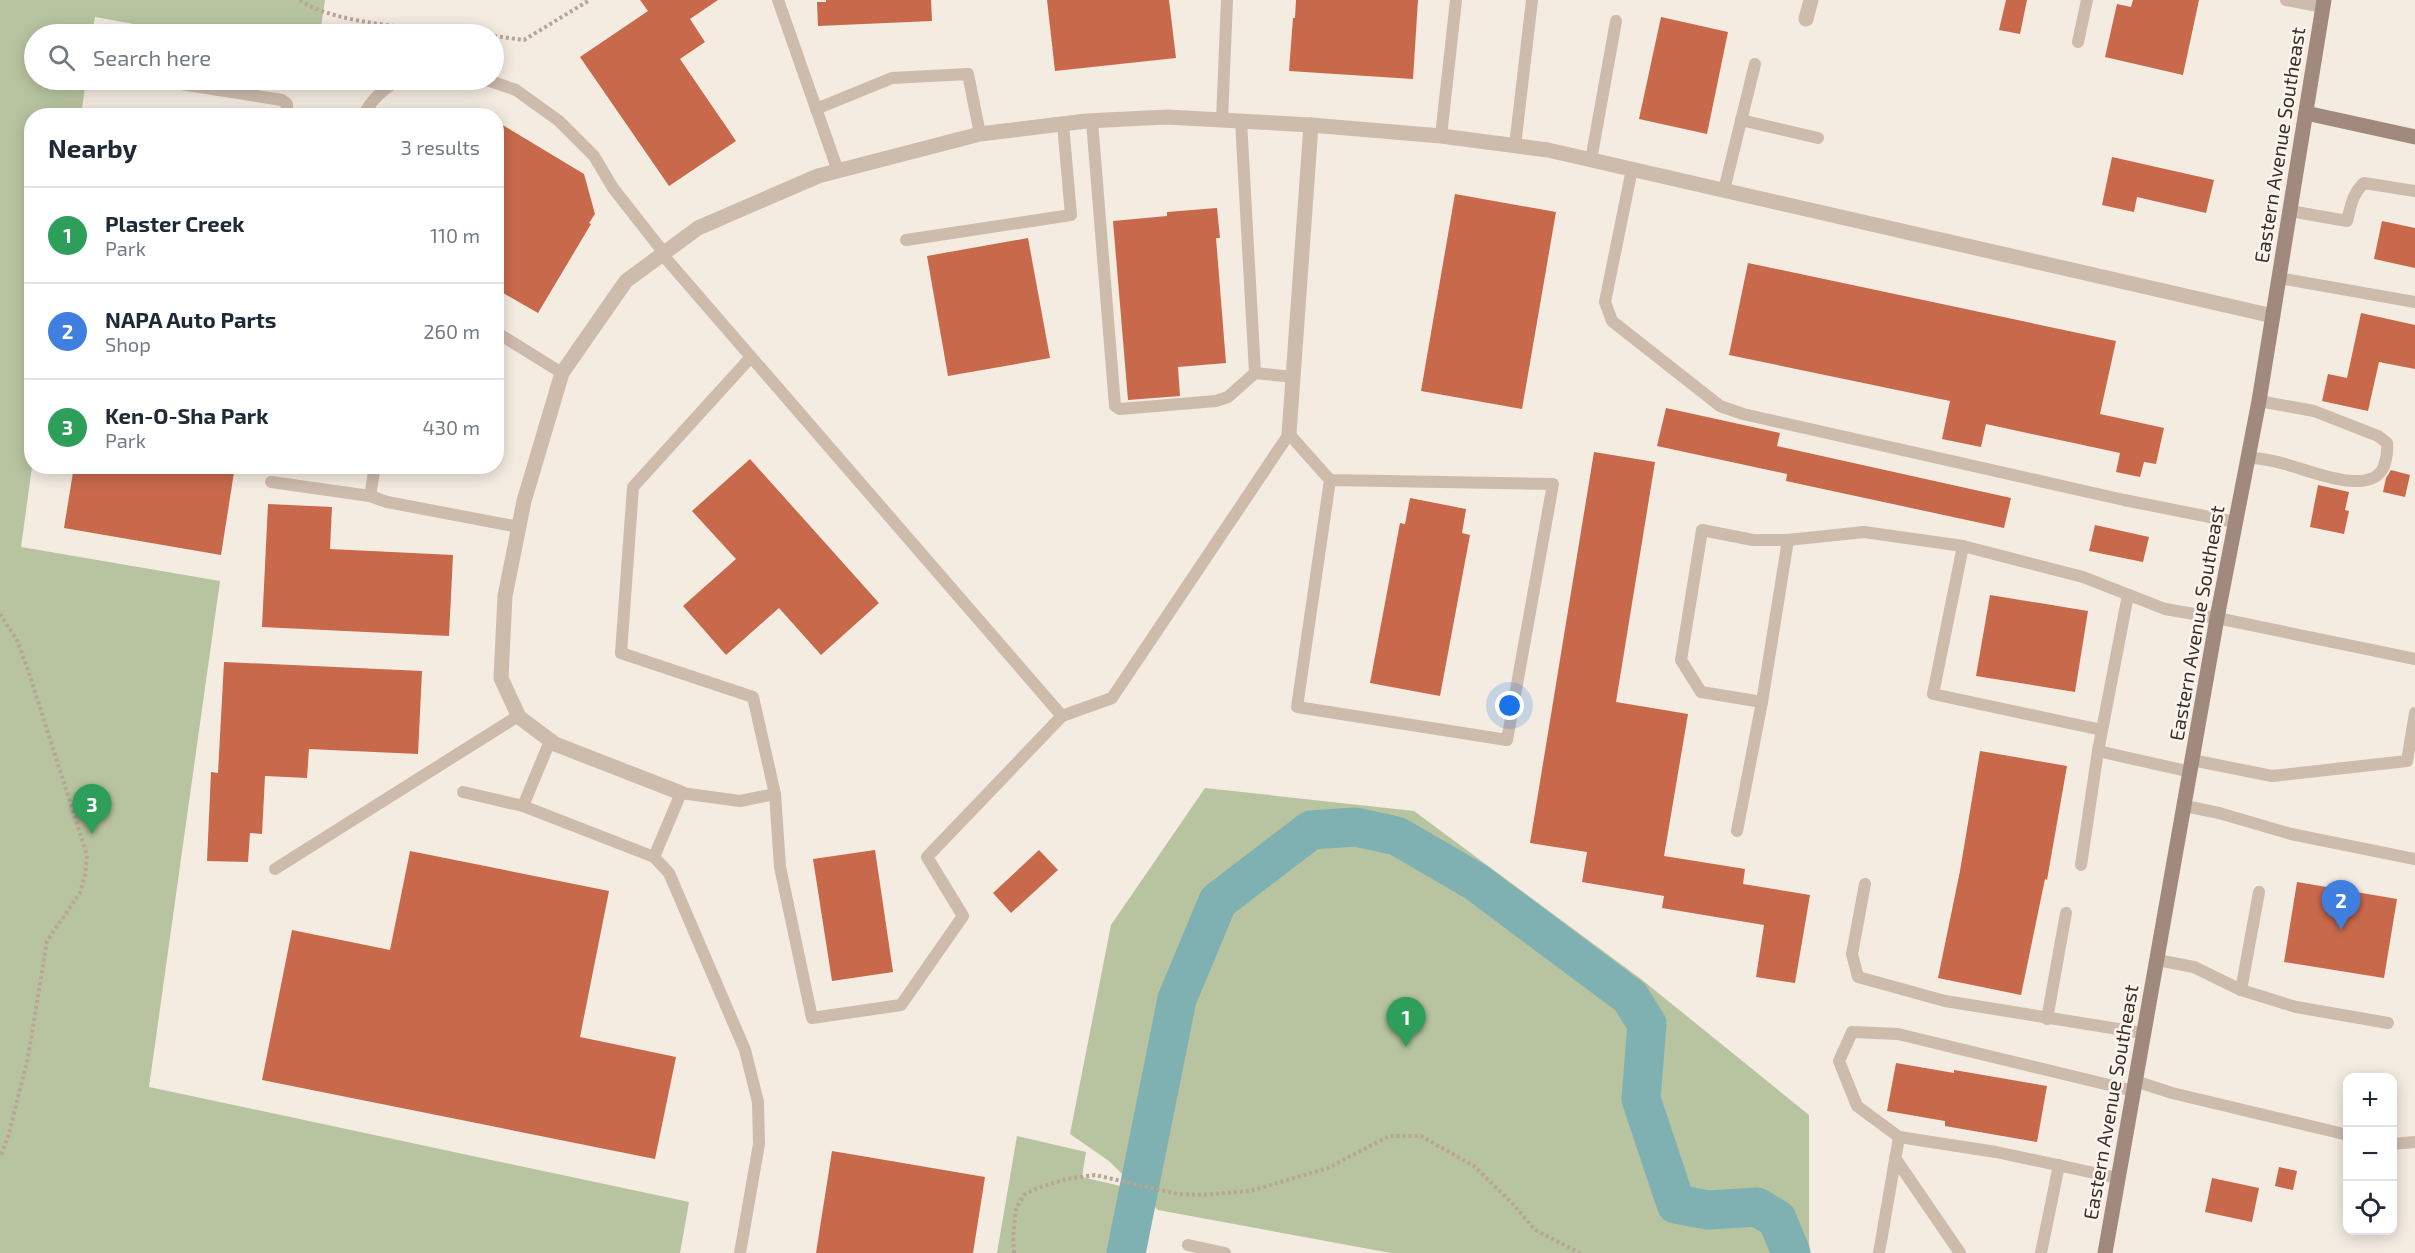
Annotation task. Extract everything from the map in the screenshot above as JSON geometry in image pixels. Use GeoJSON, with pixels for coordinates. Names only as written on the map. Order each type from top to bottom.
{"type":"FeatureCollection","features":[{"type":"Feature","properties":{"kind":"main road","name":"Eastern Avenue Southeast"},"geometry":{"type":"LineString","coordinates":[[2104,1253],[2217,618],[2259,401],[2323,3]]}},
{"type":"Feature","properties":{"kind":"main road"},"geometry":{"type":"LineString","coordinates":[[2306,113],[2415,136]]}},
{"type":"Feature","properties":{"kind":"street"},"geometry":{"type":"LineString","coordinates":[[1806,20],[1811,0]]}},
{"type":"Feature","properties":{"kind":"street"},"geometry":{"type":"LineString","coordinates":[[681,793],[550,741],[518,716],[501,678],[505,596],[524,501],[562,373],[626,281],[698,228],[818,176],[980,134],[1092,121],[1167,117],[1311,125],[1441,136],[1591,159],[2273,316]]}},
{"type":"Feature","properties":{"kind":"street"},"geometry":{"type":"LineString","coordinates":[[1288,434],[1311,125]]}},
{"type":"Feature","properties":{"kind":"lane"},"geometry":{"type":"LineString","coordinates":[[778,0],[838,171]]}},
{"type":"Feature","properties":{"kind":"lane"},"geometry":{"type":"LineString","coordinates":[[1222,120],[1227,0]]}},
{"type":"Feature","properties":{"kind":"lane"},"geometry":{"type":"LineString","coordinates":[[1441,136],[1456,0]]}},
{"type":"Feature","properties":{"kind":"lane"},"geometry":{"type":"LineString","coordinates":[[1515,146],[1532,0]]}},
{"type":"Feature","properties":{"kind":"lane"},"geometry":{"type":"LineString","coordinates":[[2078,42],[2087,0]]}},
{"type":"Feature","properties":{"kind":"lane"},"geometry":{"type":"LineString","coordinates":[[2286,0],[2323,3]]}},
{"type":"Feature","properties":{"kind":"lane"},"geometry":{"type":"LineString","coordinates":[[1591,159],[1616,21]]}},
{"type":"Feature","properties":{"kind":"lane"},"geometry":{"type":"LineString","coordinates":[[1724,190],[1755,64]]}},
{"type":"Feature","properties":{"kind":"lane"},"geometry":{"type":"LineString","coordinates":[[816,109],[892,78],[968,74],[980,134]]}},
{"type":"Feature","properties":{"kind":"lane"},"geometry":{"type":"LineString","coordinates":[[504,86],[516,90],[559,122],[594,156],[613,188],[663,254],[1062,716]]}},
{"type":"Feature","properties":{"kind":"lane"},"geometry":{"type":"LineString","coordinates":[[218,90],[282,100],[287,104],[287,108]]}},
{"type":"Feature","properties":{"kind":"lane"},"geometry":{"type":"LineString","coordinates":[[367,108],[384,90]]}},
{"type":"Feature","properties":{"kind":"lane"},"geometry":{"type":"LineString","coordinates":[[1741,120],[1818,138]]}},
{"type":"Feature","properties":{"kind":"lane"},"geometry":{"type":"LineString","coordinates":[[1092,121],[1115,406],[1120,409],[1216,401],[1228,397],[1256,373],[1293,377]]}},
{"type":"Feature","properties":{"kind":"lane"},"geometry":{"type":"LineString","coordinates":[[1241,121],[1256,373]]}},
{"type":"Feature","properties":{"kind":"lane"},"geometry":{"type":"LineString","coordinates":[[906,240],[1071,215],[1063,124]]}},
{"type":"Feature","properties":{"kind":"lane"},"geometry":{"type":"LineString","coordinates":[[1632,169],[1605,303],[1612,321],[1720,406],[1743,414],[2124,500],[2235,522]]}},
{"type":"Feature","properties":{"kind":"lane"},"geometry":{"type":"LineString","coordinates":[[2290,211],[2347,221],[2356,190],[2364,183],[2415,191]]}},
{"type":"Feature","properties":{"kind":"lane"},"geometry":{"type":"LineString","coordinates":[[2279,278],[2415,302]]}},
{"type":"Feature","properties":{"kind":"lane"},"geometry":{"type":"LineString","coordinates":[[504,337],[562,373]]}},
{"type":"Feature","properties":{"kind":"lane"},"geometry":{"type":"LineString","coordinates":[[751,357],[633,487],[621,653],[753,697],[775,794],[780,867],[812,1018],[901,1005],[963,916],[927,857],[1062,716],[1112,698],[1288,434],[1330,480],[1553,484],[1507,740],[1297,707],[1330,480]]}},
{"type":"Feature","properties":{"kind":"lane"},"geometry":{"type":"LineString","coordinates":[[2248,457],[2352,481],[2373,479],[2381,473],[2388,452],[2387,443],[2378,436],[2314,411],[2259,401]]}},
{"type":"Feature","properties":{"kind":"lane"},"geometry":{"type":"LineString","coordinates":[[370,496],[374,474]]}},
{"type":"Feature","properties":{"kind":"lane"},"geometry":{"type":"LineString","coordinates":[[271,482],[370,496],[387,502],[519,527]]}},
{"type":"Feature","properties":{"kind":"lane"},"geometry":{"type":"LineString","coordinates":[[1762,702],[1701,692],[1681,660],[1702,530],[1753,540],[1788,540],[1864,532],[1963,546],[2083,577],[2165,609],[2415,659]]}},
{"type":"Feature","properties":{"kind":"lane"},"geometry":{"type":"LineString","coordinates":[[1737,831],[1762,702],[1788,540]]}},
{"type":"Feature","properties":{"kind":"lane"},"geometry":{"type":"LineString","coordinates":[[1963,546],[1933,694],[2102,730]]}},
{"type":"Feature","properties":{"kind":"lane"},"geometry":{"type":"LineString","coordinates":[[2080,865],[2098,751],[2128,594]]}},
{"type":"Feature","properties":{"kind":"lane"},"geometry":{"type":"LineString","coordinates":[[2098,751],[2272,776],[2407,761],[2415,713]]}},
{"type":"Feature","properties":{"kind":"lane"},"geometry":{"type":"LineString","coordinates":[[275,869],[518,716]]}},
{"type":"Feature","properties":{"kind":"lane"},"geometry":{"type":"LineString","coordinates":[[523,806],[550,741]]}},
{"type":"Feature","properties":{"kind":"lane"},"geometry":{"type":"LineString","coordinates":[[463,792],[523,806],[654,858],[669,873],[745,1050],[758,1102],[759,1144],[740,1253]]}},
{"type":"Feature","properties":{"kind":"lane"},"geometry":{"type":"LineString","coordinates":[[654,858],[681,793],[740,801],[775,794]]}},
{"type":"Feature","properties":{"kind":"lane"},"geometry":{"type":"LineString","coordinates":[[2185,806],[2219,813],[2291,834],[2415,859]]}},
{"type":"Feature","properties":{"kind":"lane"},"geometry":{"type":"LineString","coordinates":[[1865,884],[1852,954],[1858,977],[1945,1001],[2143,1034]]}},
{"type":"Feature","properties":{"kind":"lane"},"geometry":{"type":"LineString","coordinates":[[2241,990],[2259,892]]}},
{"type":"Feature","properties":{"kind":"lane"},"geometry":{"type":"LineString","coordinates":[[2047,1019],[2066,913]]}},
{"type":"Feature","properties":{"kind":"lane"},"geometry":{"type":"LineString","coordinates":[[2157,960],[2194,967],[2241,990],[2296,1007],[2388,1023]]}},
{"type":"Feature","properties":{"kind":"lane"},"geometry":{"type":"LineString","coordinates":[[2118,1178],[1996,1152],[1899,1137],[1857,1106],[1839,1061],[1852,1032],[1898,1034],[2172,1093],[2343,1134]]}},
{"type":"Feature","properties":{"kind":"lane"},"geometry":{"type":"LineString","coordinates":[[1879,1253],[1899,1137]]}},
{"type":"Feature","properties":{"kind":"lane"},"geometry":{"type":"LineString","coordinates":[[2397,1144],[2415,1142]]}},
{"type":"Feature","properties":{"kind":"lane"},"geometry":{"type":"LineString","coordinates":[[1895,1158],[1959,1253]]}},
{"type":"Feature","properties":{"kind":"lane"},"geometry":{"type":"LineString","coordinates":[[2041,1253],[2059,1165]]}},
{"type":"Feature","properties":{"kind":"lane"},"geometry":{"type":"LineString","coordinates":[[1188,1245],[1226,1253]]}},
{"type":"Feature","properties":{"kind":"path"},"geometry":{"type":"LineString","coordinates":[[300,0],[311,8],[358,21],[386,24]]}},
{"type":"Feature","properties":{"kind":"path"},"geometry":{"type":"LineString","coordinates":[[504,37],[524,40],[588,0]]}},
{"type":"Feature","properties":{"kind":"path"},"geometry":{"type":"LineString","coordinates":[[0,615],[16,640],[28,670],[87,855],[80,893],[47,941],[28,1057],[8,1137],[0,1157]]}},
{"type":"Feature","properties":{"kind":"path"},"geometry":{"type":"LineString","coordinates":[[1014,1253],[1016,1208],[1025,1194],[1037,1188],[1066,1179],[1095,1175],[1178,1194],[1202,1195],[1250,1191],[1328,1168],[1389,1136],[1421,1136],[1474,1166],[1535,1230],[1580,1253]]}},
{"type":"Feature","properties":{"kind":"green space"},"geometry":{"type":"Polygon","coordinates":[[[0,0],[325,0],[321,24],[134,24],[95,17],[94,24],[24,24],[24,90],[85,90],[82,108],[24,108],[24,474],[31,474],[21,547],[220,581],[149,1087],[689,1202],[680,1253],[0,1253],[0,0]]]}},
{"type":"Feature","properties":{"kind":"green space"},"geometry":{"type":"Polygon","coordinates":[[[1205,788],[1414,811],[1641,979],[1809,1115],[1809,1253],[1391,1253],[1158,1210],[1109,1161],[1070,1134],[1111,925],[1205,788]]]}},
{"type":"Feature","properties":{"kind":"green space"},"geometry":{"type":"Polygon","coordinates":[[[1017,1136],[1086,1152],[1082,1177],[1129,1188],[1118,1253],[997,1253],[1017,1136]]]}},
{"type":"Feature","properties":{"kind":"building"},"geometry":{"type":"Polygon","coordinates":[[[640,0],[718,0],[690,19],[705,42],[680,59],[736,141],[669,186],[580,57],[648,11],[640,0]]]}},
{"type":"Feature","properties":{"kind":"building"},"geometry":{"type":"Polygon","coordinates":[[[826,0],[931,0],[932,21],[818,26],[817,2],[826,2],[826,0]]]}},
{"type":"Feature","properties":{"kind":"building"},"geometry":{"type":"Polygon","coordinates":[[[1047,0],[1169,0],[1176,58],[1055,71],[1047,0]]]}},
{"type":"Feature","properties":{"kind":"building"},"geometry":{"type":"Polygon","coordinates":[[[1296,0],[1418,0],[1413,79],[1289,71],[1296,0]]]}},
{"type":"Feature","properties":{"kind":"building"},"geometry":{"type":"Polygon","coordinates":[[[2006,0],[2027,0],[2020,34],[1999,30],[2006,0]]]}},
{"type":"Feature","properties":{"kind":"building"},"geometry":{"type":"Polygon","coordinates":[[[2133,0],[2199,0],[2183,75],[2105,57],[2117,4],[2131,7],[2133,0]]]}},
{"type":"Feature","properties":{"kind":"building"},"geometry":{"type":"Polygon","coordinates":[[[1661,17],[1728,32],[1707,134],[1639,119],[1661,17]]]}},
{"type":"Feature","properties":{"kind":"building"},"geometry":{"type":"Polygon","coordinates":[[[504,126],[584,174],[595,214],[538,313],[504,294],[504,126]]]}},
{"type":"Feature","properties":{"kind":"building"},"geometry":{"type":"Polygon","coordinates":[[[2112,157],[2214,180],[2206,213],[2137,197],[2134,212],[2102,205],[2112,157]]]}},
{"type":"Feature","properties":{"kind":"building"},"geometry":{"type":"Polygon","coordinates":[[[1455,194],[1556,212],[1522,409],[1421,391],[1455,194]]]}},
{"type":"Feature","properties":{"kind":"building"},"geometry":{"type":"Polygon","coordinates":[[[1217,208],[1220,238],[1216,238],[1226,363],[1178,367],[1180,396],[1128,400],[1113,221],[1167,216],[1167,212],[1217,208]]]}},
{"type":"Feature","properties":{"kind":"building"},"geometry":{"type":"Polygon","coordinates":[[[2382,221],[2415,228],[2415,268],[2374,259],[2382,221]]]}},
{"type":"Feature","properties":{"kind":"building"},"geometry":{"type":"Polygon","coordinates":[[[1028,238],[1050,358],[948,376],[927,256],[1028,238]]]}},
{"type":"Feature","properties":{"kind":"building"},"geometry":{"type":"Polygon","coordinates":[[[1748,263],[2116,341],[2100,414],[2164,428],[2156,464],[2144,462],[2140,477],[2116,472],[2120,453],[1986,424],[1981,447],[1942,439],[1950,401],[1729,355],[1748,263]]]}},
{"type":"Feature","properties":{"kind":"building"},"geometry":{"type":"Polygon","coordinates":[[[2361,313],[2415,325],[2415,369],[2379,362],[2368,411],[2322,401],[2328,374],[2347,378],[2361,313]]]}},
{"type":"Feature","properties":{"kind":"building"},"geometry":{"type":"Polygon","coordinates":[[[1666,408],[1780,433],[1777,446],[2011,498],[2004,528],[1786,481],[1787,474],[1657,446],[1666,408]]]}},
{"type":"Feature","properties":{"kind":"building"},"geometry":{"type":"Polygon","coordinates":[[[1594,452],[1655,462],[1616,702],[1688,714],[1664,856],[1745,869],[1743,884],[1810,895],[1795,983],[1756,977],[1764,925],[1662,908],[1664,896],[1582,882],[1587,852],[1530,843],[1594,452]]]}},
{"type":"Feature","properties":{"kind":"building"},"geometry":{"type":"Polygon","coordinates":[[[750,459],[879,603],[821,655],[779,608],[726,655],[683,606],[736,559],[692,511],[750,459]]]}},
{"type":"Feature","properties":{"kind":"building"},"geometry":{"type":"Polygon","coordinates":[[[2391,470],[2410,475],[2405,497],[2383,492],[2386,478],[2391,470]]]}},
{"type":"Feature","properties":{"kind":"building"},"geometry":{"type":"Polygon","coordinates":[[[73,474],[234,474],[221,555],[64,528],[73,474]]]}},
{"type":"Feature","properties":{"kind":"building"},"geometry":{"type":"Polygon","coordinates":[[[2318,485],[2349,492],[2345,510],[2349,511],[2344,534],[2310,527],[2318,485]]]}},
{"type":"Feature","properties":{"kind":"building"},"geometry":{"type":"Polygon","coordinates":[[[1410,498],[1466,509],[1462,533],[1470,535],[1440,696],[1370,683],[1400,523],[1405,524],[1410,498]]]}},
{"type":"Feature","properties":{"kind":"building"},"geometry":{"type":"Polygon","coordinates":[[[268,504],[332,507],[330,549],[453,555],[449,636],[262,627],[268,504]]]}},
{"type":"Feature","properties":{"kind":"building"},"geometry":{"type":"Polygon","coordinates":[[[2095,525],[2149,537],[2143,562],[2089,551],[2095,525]]]}},
{"type":"Feature","properties":{"kind":"building"},"geometry":{"type":"Polygon","coordinates":[[[1990,595],[2088,611],[2075,692],[1976,676],[1990,595]]]}},
{"type":"Feature","properties":{"kind":"building"},"geometry":{"type":"Polygon","coordinates":[[[224,662],[422,671],[418,754],[309,749],[307,778],[265,776],[262,834],[250,833],[248,862],[207,861],[211,772],[218,773],[224,662]]]}},
{"type":"Feature","properties":{"kind":"building"},"geometry":{"type":"Polygon","coordinates":[[[1980,751],[2067,766],[2047,880],[2045,879],[2021,995],[1938,978],[1960,871],[1980,751]]]}},
{"type":"Feature","properties":{"kind":"building"},"geometry":{"type":"Polygon","coordinates":[[[875,850],[893,972],[832,981],[813,859],[875,850]]]}},
{"type":"Feature","properties":{"kind":"building"},"geometry":{"type":"Polygon","coordinates":[[[1039,850],[1058,870],[1011,913],[993,893],[1039,850]]]}},
{"type":"Feature","properties":{"kind":"building"},"geometry":{"type":"Polygon","coordinates":[[[410,851],[609,891],[580,1037],[676,1057],[655,1159],[262,1080],[292,930],[390,950],[410,851]]]}},
{"type":"Feature","properties":{"kind":"building"},"geometry":{"type":"Polygon","coordinates":[[[2297,882],[2397,899],[2384,978],[2284,962],[2297,882]]]}},
{"type":"Feature","properties":{"kind":"building"},"geometry":{"type":"Polygon","coordinates":[[[1896,1063],[1954,1073],[1954,1070],[2047,1086],[2037,1142],[1945,1126],[1945,1121],[1887,1111],[1896,1063]]]}},
{"type":"Feature","properties":{"kind":"building"},"geometry":{"type":"Polygon","coordinates":[[[832,1151],[985,1177],[973,1253],[816,1253],[832,1151]]]}},
{"type":"Feature","properties":{"kind":"building"},"geometry":{"type":"Polygon","coordinates":[[[2279,1167],[2297,1171],[2293,1190],[2275,1186],[2279,1167]]]}},
{"type":"Feature","properties":{"kind":"building"},"geometry":{"type":"Polygon","coordinates":[[[2212,1178],[2259,1188],[2252,1222],[2205,1212],[2212,1178]]]}},
{"type":"Feature","properties":{"kind":"waterway"},"geometry":{"type":"LineString","coordinates":[[1126,1253],[1177,999],[1218,901],[1311,830],[1355,827],[1397,836],[1476,882],[1630,997],[1647,1024],[1641,1099],[1676,1204],[1708,1210],[1757,1207],[1777,1219],[1791,1253]]}},
{"type":"Feature","properties":{"kind":"place","name":"Ken-O-Sha Park"},"geometry":{"type":"Point","coordinates":[92,834]}},
{"type":"Feature","properties":{"kind":"place","name":"NAPA Auto Parts"},"geometry":{"type":"Point","coordinates":[2341,930]}},
{"type":"Feature","properties":{"kind":"place","name":"Plaster Creek"},"geometry":{"type":"Point","coordinates":[1406,1047]}}]}
